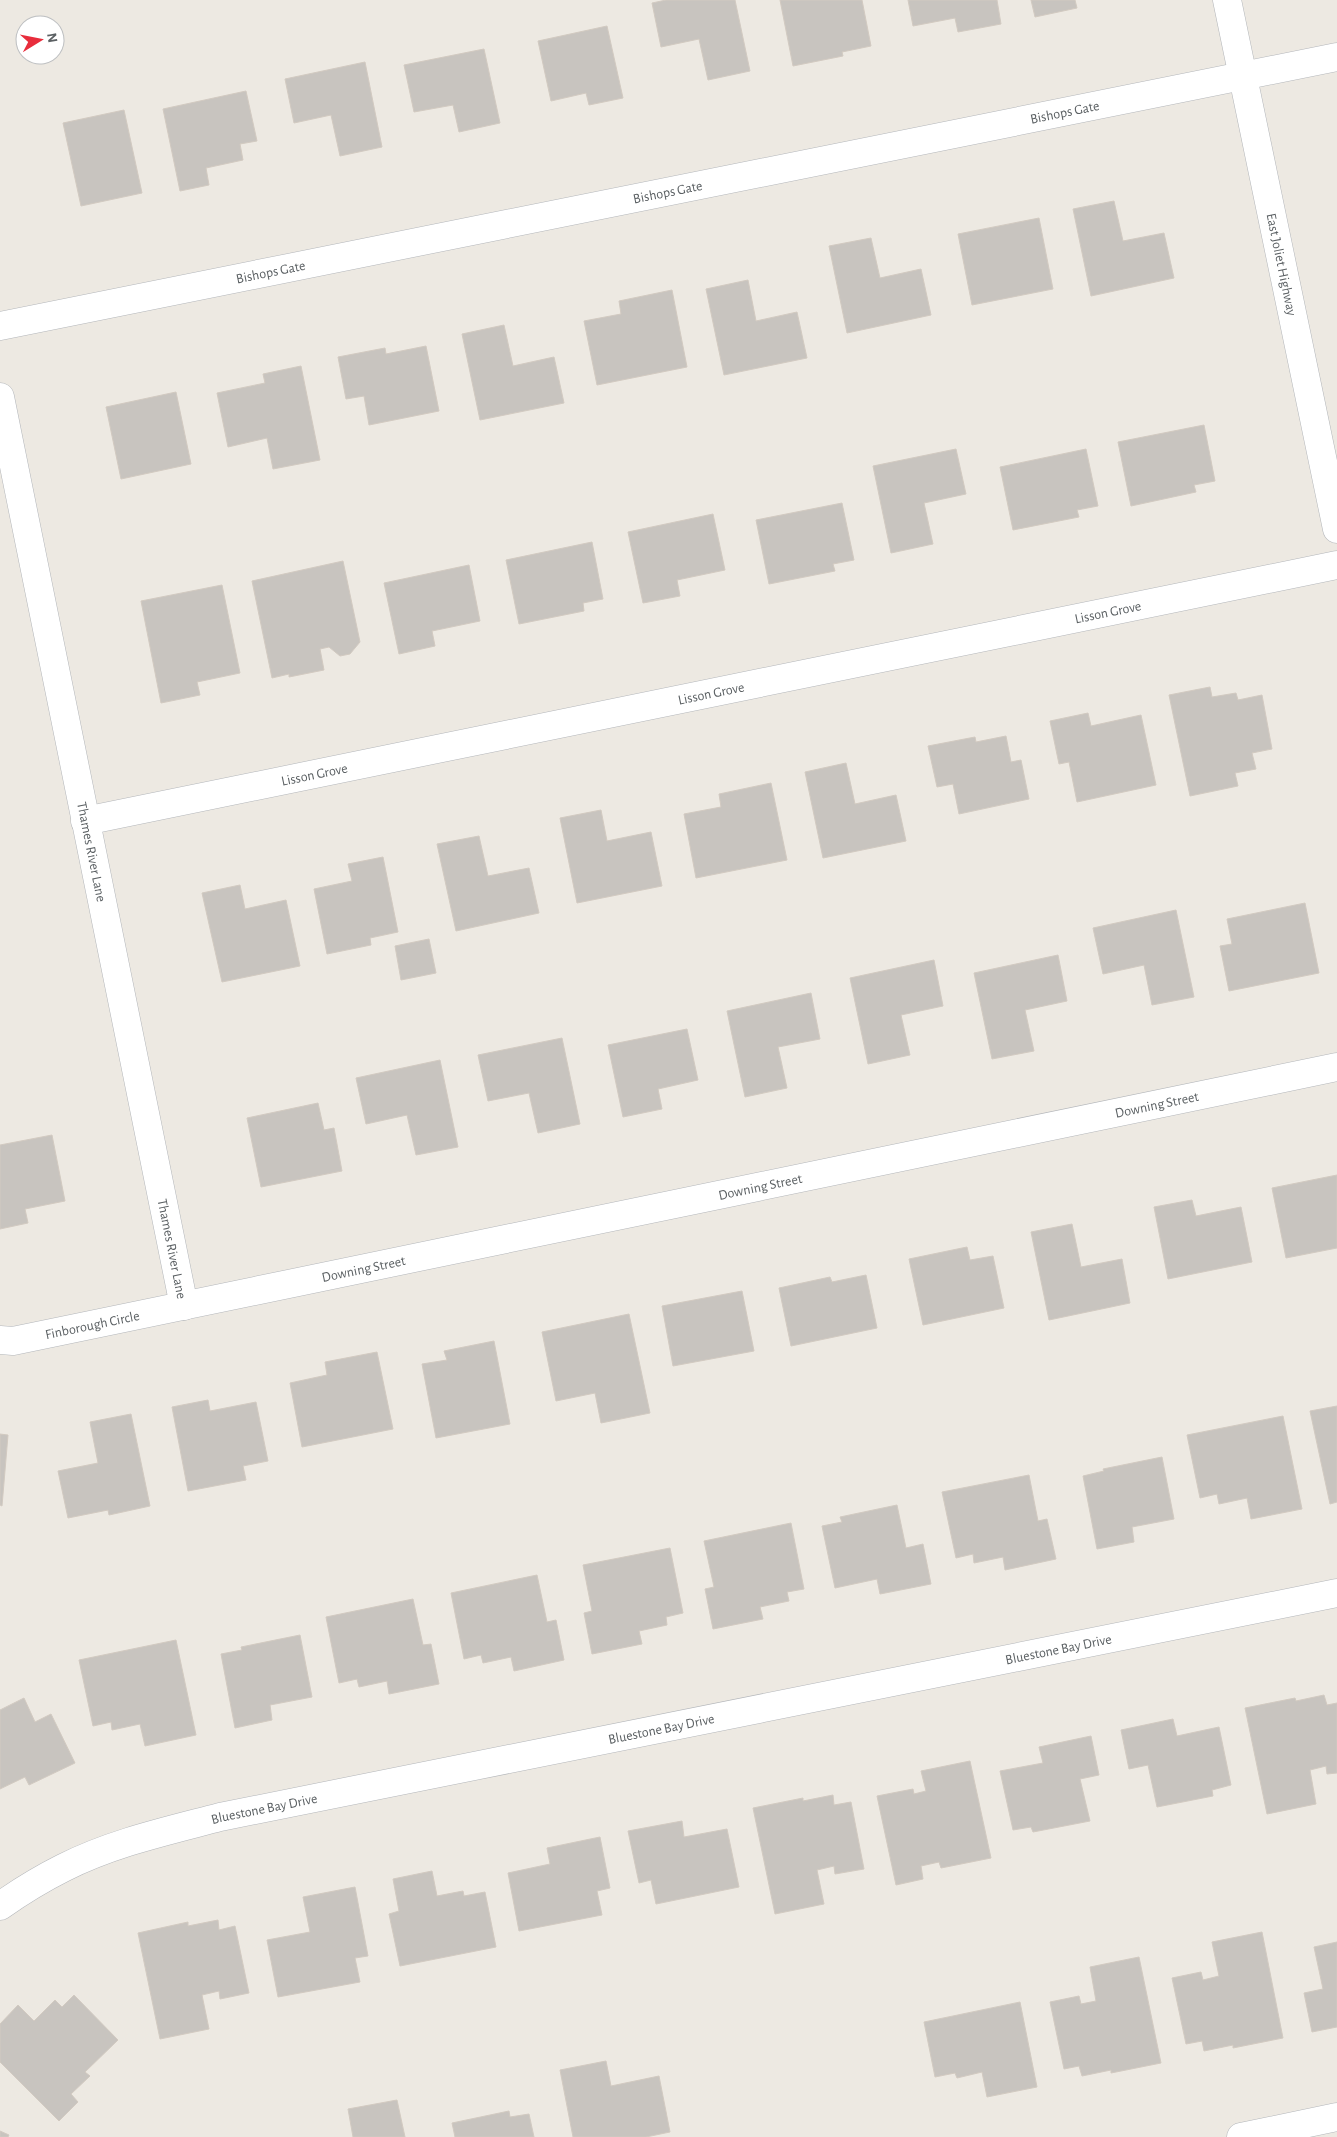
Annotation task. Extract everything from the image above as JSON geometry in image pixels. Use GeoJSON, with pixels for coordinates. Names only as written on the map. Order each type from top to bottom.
{"type":"FeatureCollection","features":[{"type":"Feature","properties":{"kind":"street","name":"East Joliet Highway"},"geometry":{"type":"LineString","coordinates":[[1227,0],[1337,529]]}},
{"type":"Feature","properties":{"kind":"street","name":"Bishops Gate"},"geometry":{"type":"LineString","coordinates":[[0,326],[1337,57]]}},
{"type":"Feature","properties":{"kind":"street","name":"Thames River Lane"},"geometry":{"type":"LineString","coordinates":[[0,397],[184,1306]]}},
{"type":"Feature","properties":{"kind":"street","name":"Lisson Grove"},"geometry":{"type":"LineString","coordinates":[[85,821],[1337,565]]}},
{"type":"Feature","properties":{"kind":"street","name":"Downing Street"},"geometry":{"type":"LineString","coordinates":[[184,1306],[1337,1067]]}},
{"type":"Feature","properties":{"kind":"street","name":"Finborough Circle"},"geometry":{"type":"LineString","coordinates":[[0,1340],[13,1341],[184,1306]]}},
{"type":"Feature","properties":{"kind":"street","name":"Bluestone Bay Drive"},"geometry":{"type":"LineString","coordinates":[[0,1906],[32,1884],[64,1867],[102,1851],[220,1816],[1337,1593]]}},
{"type":"Feature","properties":{"kind":"street"},"geometry":{"type":"LineString","coordinates":[[1241,2137],[1337,2117]]}},
{"type":"Feature","properties":{"kind":"building"},"geometry":{"type":"Polygon","coordinates":[[[666,0],[735,0],[750,71],[708,80],[699,39],[661,47],[652,3],[666,0]]]}},
{"type":"Feature","properties":{"kind":"building"},"geometry":{"type":"Polygon","coordinates":[[[780,0],[862,0],[871,46],[842,52],[843,56],[793,66],[780,0]]]}},
{"type":"Feature","properties":{"kind":"building"},"geometry":{"type":"Polygon","coordinates":[[[908,0],[997,0],[1001,24],[958,32],[955,18],[913,26],[908,0]]]}},
{"type":"Feature","properties":{"kind":"building"},"geometry":{"type":"Polygon","coordinates":[[[1031,0],[1075,0],[1077,8],[1035,17],[1031,0]]]}},
{"type":"Feature","properties":{"kind":"building"},"geometry":{"type":"Polygon","coordinates":[[[607,26],[623,98],[589,105],[586,93],[551,101],[538,41],[607,26]]]}},
{"type":"Feature","properties":{"kind":"building"},"geometry":{"type":"Polygon","coordinates":[[[484,49],[500,123],[459,132],[453,105],[414,112],[404,65],[484,49]]]}},
{"type":"Feature","properties":{"kind":"building"},"geometry":{"type":"Polygon","coordinates":[[[365,62],[382,147],[340,156],[331,115],[294,123],[285,79],[365,62]]]}},
{"type":"Feature","properties":{"kind":"building"},"geometry":{"type":"Polygon","coordinates":[[[246,91],[257,141],[240,144],[243,160],[206,168],[209,185],[180,191],[163,109],[246,91]]]}},
{"type":"Feature","properties":{"kind":"building"},"geometry":{"type":"Polygon","coordinates":[[[124,110],[142,193],[81,206],[63,123],[124,110]]]}},
{"type":"Feature","properties":{"kind":"building"},"geometry":{"type":"Polygon","coordinates":[[[1114,201],[1123,241],[1164,233],[1174,278],[1091,296],[1073,209],[1114,201]]]}},
{"type":"Feature","properties":{"kind":"building"},"geometry":{"type":"Polygon","coordinates":[[[1039,218],[1053,289],[972,305],[958,234],[1039,218]]]}},
{"type":"Feature","properties":{"kind":"building"},"geometry":{"type":"Polygon","coordinates":[[[871,238],[880,278],[921,269],[931,315],[847,333],[829,246],[871,238]]]}},
{"type":"Feature","properties":{"kind":"building"},"geometry":{"type":"Polygon","coordinates":[[[748,280],[756,321],[797,312],[807,358],[724,375],[706,289],[748,280]]]}},
{"type":"Feature","properties":{"kind":"building"},"geometry":{"type":"Polygon","coordinates":[[[672,290],[687,367],[597,385],[584,321],[621,314],[619,301],[672,290]]]}},
{"type":"Feature","properties":{"kind":"building"},"geometry":{"type":"Polygon","coordinates":[[[504,325],[513,366],[554,357],[564,403],[480,420],[462,334],[504,325]]]}},
{"type":"Feature","properties":{"kind":"building"},"geometry":{"type":"Polygon","coordinates":[[[426,346],[439,411],[369,425],[364,396],[346,399],[338,357],[385,348],[386,354],[426,346]]]}},
{"type":"Feature","properties":{"kind":"building"},"geometry":{"type":"Polygon","coordinates":[[[301,366],[320,460],[273,469],[267,438],[228,447],[217,393],[265,383],[263,374],[301,366]]]}},
{"type":"Feature","properties":{"kind":"building"},"geometry":{"type":"Polygon","coordinates":[[[176,392],[191,464],[121,479],[106,407],[176,392]]]}},
{"type":"Feature","properties":{"kind":"building"},"geometry":{"type":"Polygon","coordinates":[[[1204,425],[1215,481],[1194,485],[1196,492],[1131,506],[1118,442],[1204,425]]]}},
{"type":"Feature","properties":{"kind":"building"},"geometry":{"type":"Polygon","coordinates":[[[956,449],[966,494],[924,503],[933,544],[891,553],[873,466],[956,449]]]}},
{"type":"Feature","properties":{"kind":"building"},"geometry":{"type":"Polygon","coordinates":[[[1086,449],[1098,506],[1077,510],[1079,517],[1013,530],[1000,467],[1086,449]]]}},
{"type":"Feature","properties":{"kind":"building"},"geometry":{"type":"Polygon","coordinates":[[[842,503],[854,560],[833,564],[835,571],[769,584],[756,520],[842,503]]]}},
{"type":"Feature","properties":{"kind":"building"},"geometry":{"type":"Polygon","coordinates":[[[713,514],[725,570],[677,580],[680,596],[643,603],[628,532],[713,514]]]}},
{"type":"Feature","properties":{"kind":"building"},"geometry":{"type":"Polygon","coordinates":[[[592,542],[603,599],[583,603],[584,611],[519,624],[506,560],[592,542]]]}},
{"type":"Feature","properties":{"kind":"building"},"geometry":{"type":"Polygon","coordinates":[[[343,561],[360,642],[350,654],[340,656],[329,647],[320,649],[324,670],[289,677],[289,674],[272,678],[252,581],[343,561]]]}},
{"type":"Feature","properties":{"kind":"building"},"geometry":{"type":"Polygon","coordinates":[[[469,565],[480,621],[432,631],[435,646],[399,654],[384,583],[469,565]]]}},
{"type":"Feature","properties":{"kind":"building"},"geometry":{"type":"Polygon","coordinates":[[[222,585],[240,673],[197,682],[200,695],[161,703],[141,601],[222,585]]]}},
{"type":"Feature","properties":{"kind":"building"},"geometry":{"type":"Polygon","coordinates":[[[1210,687],[1212,697],[1236,693],[1238,700],[1262,695],[1272,749],[1252,753],[1256,769],[1235,773],[1238,786],[1190,796],[1169,695],[1210,687]]]}},
{"type":"Feature","properties":{"kind":"building"},"geometry":{"type":"Polygon","coordinates":[[[1088,713],[1091,726],[1141,715],[1156,785],[1077,802],[1069,762],[1059,764],[1050,721],[1088,713]]]}},
{"type":"Feature","properties":{"kind":"building"},"geometry":{"type":"Polygon","coordinates":[[[1006,736],[1011,762],[1021,760],[1029,799],[959,814],[953,784],[937,787],[928,746],[975,737],[976,742],[1006,736]]]}},
{"type":"Feature","properties":{"kind":"building"},"geometry":{"type":"Polygon","coordinates":[[[846,763],[855,804],[896,795],[906,841],[823,858],[805,772],[846,763]]]}},
{"type":"Feature","properties":{"kind":"building"},"geometry":{"type":"Polygon","coordinates":[[[771,783],[787,860],[696,878],[684,814],[721,807],[719,794],[771,783]]]}},
{"type":"Feature","properties":{"kind":"building"},"geometry":{"type":"Polygon","coordinates":[[[601,810],[607,841],[651,832],[662,886],[577,903],[560,818],[601,810]]]}},
{"type":"Feature","properties":{"kind":"building"},"geometry":{"type":"Polygon","coordinates":[[[479,836],[488,876],[529,868],[539,913],[456,931],[437,844],[479,836]]]}},
{"type":"Feature","properties":{"kind":"building"},"geometry":{"type":"Polygon","coordinates":[[[383,857],[398,932],[370,938],[371,945],[327,954],[314,889],[352,881],[348,864],[383,857]]]}},
{"type":"Feature","properties":{"kind":"building"},"geometry":{"type":"Polygon","coordinates":[[[240,885],[245,909],[286,900],[300,966],[222,982],[202,893],[240,885]]]}},
{"type":"Feature","properties":{"kind":"building"},"geometry":{"type":"Polygon","coordinates":[[[1305,903],[1319,973],[1229,991],[1220,946],[1232,944],[1227,919],[1305,903]]]}},
{"type":"Feature","properties":{"kind":"building"},"geometry":{"type":"Polygon","coordinates":[[[1176,910],[1194,997],[1152,1005],[1144,965],[1103,974],[1093,928],[1176,910]]]}},
{"type":"Feature","properties":{"kind":"building"},"geometry":{"type":"Polygon","coordinates":[[[429,939],[436,973],[401,980],[395,946],[429,939]]]}},
{"type":"Feature","properties":{"kind":"building"},"geometry":{"type":"Polygon","coordinates":[[[1058,955],[1067,1001],[1025,1010],[1034,1051],[992,1059],[974,973],[1058,955]]]}},
{"type":"Feature","properties":{"kind":"building"},"geometry":{"type":"Polygon","coordinates":[[[934,960],[943,1006],[901,1015],[910,1055],[868,1064],[850,978],[934,960]]]}},
{"type":"Feature","properties":{"kind":"building"},"geometry":{"type":"Polygon","coordinates":[[[811,993],[820,1039],[778,1047],[787,1088],[745,1097],[727,1011],[811,993]]]}},
{"type":"Feature","properties":{"kind":"building"},"geometry":{"type":"Polygon","coordinates":[[[687,1029],[698,1080],[658,1089],[662,1109],[623,1117],[608,1045],[687,1029]]]}},
{"type":"Feature","properties":{"kind":"building"},"geometry":{"type":"Polygon","coordinates":[[[562,1038],[580,1124],[538,1133],[529,1093],[488,1101],[478,1055],[562,1038]]]}},
{"type":"Feature","properties":{"kind":"building"},"geometry":{"type":"Polygon","coordinates":[[[440,1060],[458,1147],[416,1155],[407,1115],[366,1124],[356,1078],[440,1060]]]}},
{"type":"Feature","properties":{"kind":"building"},"geometry":{"type":"Polygon","coordinates":[[[318,1103],[324,1130],[334,1128],[342,1171],[261,1187],[247,1118],[318,1103]]]}},
{"type":"Feature","properties":{"kind":"building"},"geometry":{"type":"Polygon","coordinates":[[[52,1135],[65,1201],[25,1209],[28,1223],[0,1229],[0,1145],[52,1135]]]}},
{"type":"Feature","properties":{"kind":"building"},"geometry":{"type":"Polygon","coordinates":[[[1337,1175],[1337,1248],[1286,1258],[1272,1188],[1337,1175]]]}},
{"type":"Feature","properties":{"kind":"building"},"geometry":{"type":"Polygon","coordinates":[[[1192,1200],[1196,1216],[1241,1207],[1252,1262],[1168,1279],[1154,1207],[1192,1200]]]}},
{"type":"Feature","properties":{"kind":"building"},"geometry":{"type":"Polygon","coordinates":[[[1072,1224],[1081,1267],[1122,1259],[1130,1303],[1049,1320],[1031,1232],[1072,1224]]]}},
{"type":"Feature","properties":{"kind":"building"},"geometry":{"type":"Polygon","coordinates":[[[967,1247],[970,1260],[993,1256],[1004,1308],[923,1325],[909,1259],[967,1247]]]}},
{"type":"Feature","properties":{"kind":"building"},"geometry":{"type":"Polygon","coordinates":[[[866,1275],[877,1328],[791,1346],[779,1288],[830,1277],[832,1282],[866,1275]]]}},
{"type":"Feature","properties":{"kind":"building"},"geometry":{"type":"Polygon","coordinates":[[[742,1291],[754,1351],[673,1366],[662,1306],[742,1291]]]}},
{"type":"Feature","properties":{"kind":"building"},"geometry":{"type":"Polygon","coordinates":[[[629,1314],[650,1413],[601,1423],[595,1393],[556,1401],[542,1332],[629,1314]]]}},
{"type":"Feature","properties":{"kind":"building"},"geometry":{"type":"Polygon","coordinates":[[[494,1341],[510,1424],[436,1438],[422,1364],[447,1360],[444,1351],[494,1341]]]}},
{"type":"Feature","properties":{"kind":"building"},"geometry":{"type":"Polygon","coordinates":[[[377,1352],[393,1429],[302,1447],[290,1383],[327,1375],[325,1362],[377,1352]]]}},
{"type":"Feature","properties":{"kind":"building"},"geometry":{"type":"Polygon","coordinates":[[[208,1400],[210,1411],[256,1402],[268,1461],[243,1466],[246,1480],[188,1491],[172,1407],[208,1400]]]}},
{"type":"Feature","properties":{"kind":"building"},"geometry":{"type":"Polygon","coordinates":[[[1337,1406],[1337,1502],[1330,1504],[1310,1411],[1337,1406]]]}},
{"type":"Feature","properties":{"kind":"building"},"geometry":{"type":"Polygon","coordinates":[[[131,1414],[150,1506],[109,1515],[108,1510],[68,1518],[58,1471],[98,1463],[90,1422],[131,1414]]]}},
{"type":"Feature","properties":{"kind":"building"},"geometry":{"type":"Polygon","coordinates":[[[1283,1416],[1302,1509],[1251,1519],[1247,1498],[1219,1504],[1217,1494],[1200,1498],[1187,1435],[1283,1416]]]}},
{"type":"Feature","properties":{"kind":"building"},"geometry":{"type":"Polygon","coordinates":[[[0,1434],[8,1435],[2,1506],[0,1505],[0,1434]]]}},
{"type":"Feature","properties":{"kind":"building"},"geometry":{"type":"Polygon","coordinates":[[[1162,1457],[1174,1519],[1132,1527],[1134,1542],[1097,1549],[1083,1476],[1104,1471],[1103,1469],[1162,1457]]]}},
{"type":"Feature","properties":{"kind":"building"},"geometry":{"type":"Polygon","coordinates":[[[1029,1475],[1038,1521],[1047,1519],[1056,1559],[1005,1570],[1003,1557],[974,1563],[973,1554],[956,1558],[942,1492],[1029,1475]]]}},
{"type":"Feature","properties":{"kind":"building"},"geometry":{"type":"Polygon","coordinates":[[[897,1505],[906,1548],[923,1544],[931,1584],[880,1594],[877,1579],[835,1588],[822,1526],[842,1522],[840,1517],[897,1505]]]}},
{"type":"Feature","properties":{"kind":"building"},"geometry":{"type":"Polygon","coordinates":[[[791,1523],[804,1589],[787,1592],[789,1601],[760,1607],[763,1619],[713,1629],[705,1589],[714,1587],[704,1541],[791,1523]]]}},
{"type":"Feature","properties":{"kind":"building"},"geometry":{"type":"Polygon","coordinates":[[[670,1548],[683,1613],[666,1617],[667,1625],[639,1631],[642,1644],[592,1654],[584,1613],[592,1611],[583,1565],[670,1548]]]}},
{"type":"Feature","properties":{"kind":"building"},"geometry":{"type":"Polygon","coordinates":[[[537,1575],[547,1622],[556,1620],[564,1660],[514,1671],[511,1657],[483,1663],[481,1655],[464,1659],[451,1593],[537,1575]]]}},
{"type":"Feature","properties":{"kind":"building"},"geometry":{"type":"Polygon","coordinates":[[[413,1599],[423,1645],[431,1644],[439,1684],[389,1694],[387,1681],[359,1687],[357,1679],[339,1683],[326,1617],[413,1599]]]}},
{"type":"Feature","properties":{"kind":"building"},"geometry":{"type":"Polygon","coordinates":[[[300,1635],[312,1697],[270,1705],[272,1720],[235,1728],[221,1654],[242,1650],[241,1647],[300,1635]]]}},
{"type":"Feature","properties":{"kind":"building"},"geometry":{"type":"Polygon","coordinates":[[[176,1640],[196,1735],[145,1746],[140,1724],[112,1730],[111,1722],[93,1726],[79,1660],[176,1640]]]}},
{"type":"Feature","properties":{"kind":"building"},"geometry":{"type":"Polygon","coordinates":[[[1324,1695],[1327,1705],[1337,1703],[1337,1773],[1327,1774],[1326,1766],[1310,1770],[1316,1804],[1267,1814],[1245,1708],[1295,1698],[1296,1701],[1324,1695]]]}},
{"type":"Feature","properties":{"kind":"building"},"geometry":{"type":"Polygon","coordinates":[[[24,1698],[35,1722],[51,1714],[75,1763],[29,1785],[25,1777],[0,1789],[0,1710],[24,1698]]]}},
{"type":"Feature","properties":{"kind":"building"},"geometry":{"type":"Polygon","coordinates":[[[1173,1719],[1177,1736],[1219,1727],[1231,1785],[1212,1790],[1213,1796],[1157,1807],[1148,1765],[1129,1769],[1121,1730],[1173,1719]]]}},
{"type":"Feature","properties":{"kind":"building"},"geometry":{"type":"Polygon","coordinates":[[[1091,1736],[1099,1775],[1080,1779],[1090,1821],[1033,1832],[1031,1827],[1013,1830],[1000,1771],[1043,1763],[1039,1747],[1091,1736]]]}},
{"type":"Feature","properties":{"kind":"building"},"geometry":{"type":"Polygon","coordinates":[[[970,1761],[991,1858],[941,1868],[939,1862],[921,1866],[923,1879],[896,1885],[877,1796],[913,1789],[914,1794],[926,1791],[921,1771],[970,1761]]]}},
{"type":"Feature","properties":{"kind":"building"},"geometry":{"type":"Polygon","coordinates":[[[833,1795],[834,1805],[851,1802],[864,1869],[835,1874],[834,1866],[817,1870],[824,1904],[775,1914],[753,1808],[803,1798],[803,1801],[833,1795]]]}},
{"type":"Feature","properties":{"kind":"building"},"geometry":{"type":"Polygon","coordinates":[[[682,1821],[684,1837],[727,1829],[739,1887],[656,1904],[651,1880],[639,1883],[628,1831],[682,1821]]]}},
{"type":"Feature","properties":{"kind":"building"},"geometry":{"type":"Polygon","coordinates":[[[600,1837],[610,1888],[597,1891],[602,1915],[519,1931],[508,1873],[550,1864],[547,1848],[600,1837]]]}},
{"type":"Feature","properties":{"kind":"building"},"geometry":{"type":"Polygon","coordinates":[[[432,1871],[437,1896],[463,1891],[464,1896],[485,1892],[496,1947],[400,1966],[389,1914],[399,1911],[393,1879],[432,1871]]]}},
{"type":"Feature","properties":{"kind":"building"},"geometry":{"type":"Polygon","coordinates":[[[355,1887],[368,1956],[355,1958],[360,1982],[278,1997],[267,1940],[310,1932],[303,1897],[355,1887]]]}},
{"type":"Feature","properties":{"kind":"building"},"geometry":{"type":"Polygon","coordinates":[[[218,1920],[219,1930],[235,1926],[249,1993],[220,1999],[219,1991],[202,1995],[209,2029],[160,2039],[138,1933],[188,1922],[188,1926],[218,1920]]]}},
{"type":"Feature","properties":{"kind":"building"},"geometry":{"type":"Polygon","coordinates":[[[1262,1932],[1283,2038],[1233,2048],[1233,2045],[1204,2051],[1202,2041],[1186,2044],[1172,1978],[1201,1972],[1203,1980],[1219,1976],[1212,1942],[1262,1932]]]}},
{"type":"Feature","properties":{"kind":"building"},"geometry":{"type":"Polygon","coordinates":[[[1337,1942],[1337,2027],[1312,2032],[1304,1993],[1323,1989],[1314,1947],[1337,1942]]]}},
{"type":"Feature","properties":{"kind":"building"},"geometry":{"type":"Polygon","coordinates":[[[1139,1957],[1161,2063],[1111,2073],[1111,2070],[1082,2076],[1079,2066],[1064,2069],[1050,2002],[1079,1996],[1081,2004],[1096,2001],[1090,1967],[1139,1957]]]}},
{"type":"Feature","properties":{"kind":"building"},"geometry":{"type":"Polygon","coordinates":[[[74,1995],[118,2040],[85,2072],[90,2076],[71,2094],[78,2102],[59,2121],[0,2062],[0,2024],[18,2005],[34,2021],[55,2000],[62,2007],[74,1995]]]}},
{"type":"Feature","properties":{"kind":"building"},"geometry":{"type":"Polygon","coordinates":[[[1020,2002],[1037,2087],[987,2097],[982,2072],[957,2078],[955,2073],[935,2077],[924,2022],[1020,2002]]]}},
{"type":"Feature","properties":{"kind":"building"},"geometry":{"type":"Polygon","coordinates":[[[606,2061],[611,2086],[659,2076],[670,2132],[646,2137],[573,2137],[560,2070],[606,2061]]]}},
{"type":"Feature","properties":{"kind":"building"},"geometry":{"type":"Polygon","coordinates":[[[397,2100],[405,2137],[353,2137],[348,2109],[397,2100]]]}},
{"type":"Feature","properties":{"kind":"building"},"geometry":{"type":"Polygon","coordinates":[[[509,2111],[510,2117],[529,2114],[534,2137],[455,2137],[452,2123],[509,2111]]]}},
{"type":"Feature","properties":{"kind":"building"},"geometry":{"type":"Polygon","coordinates":[[[0,2131],[9,2135],[8,2137],[0,2137],[0,2131]]]}}]}
